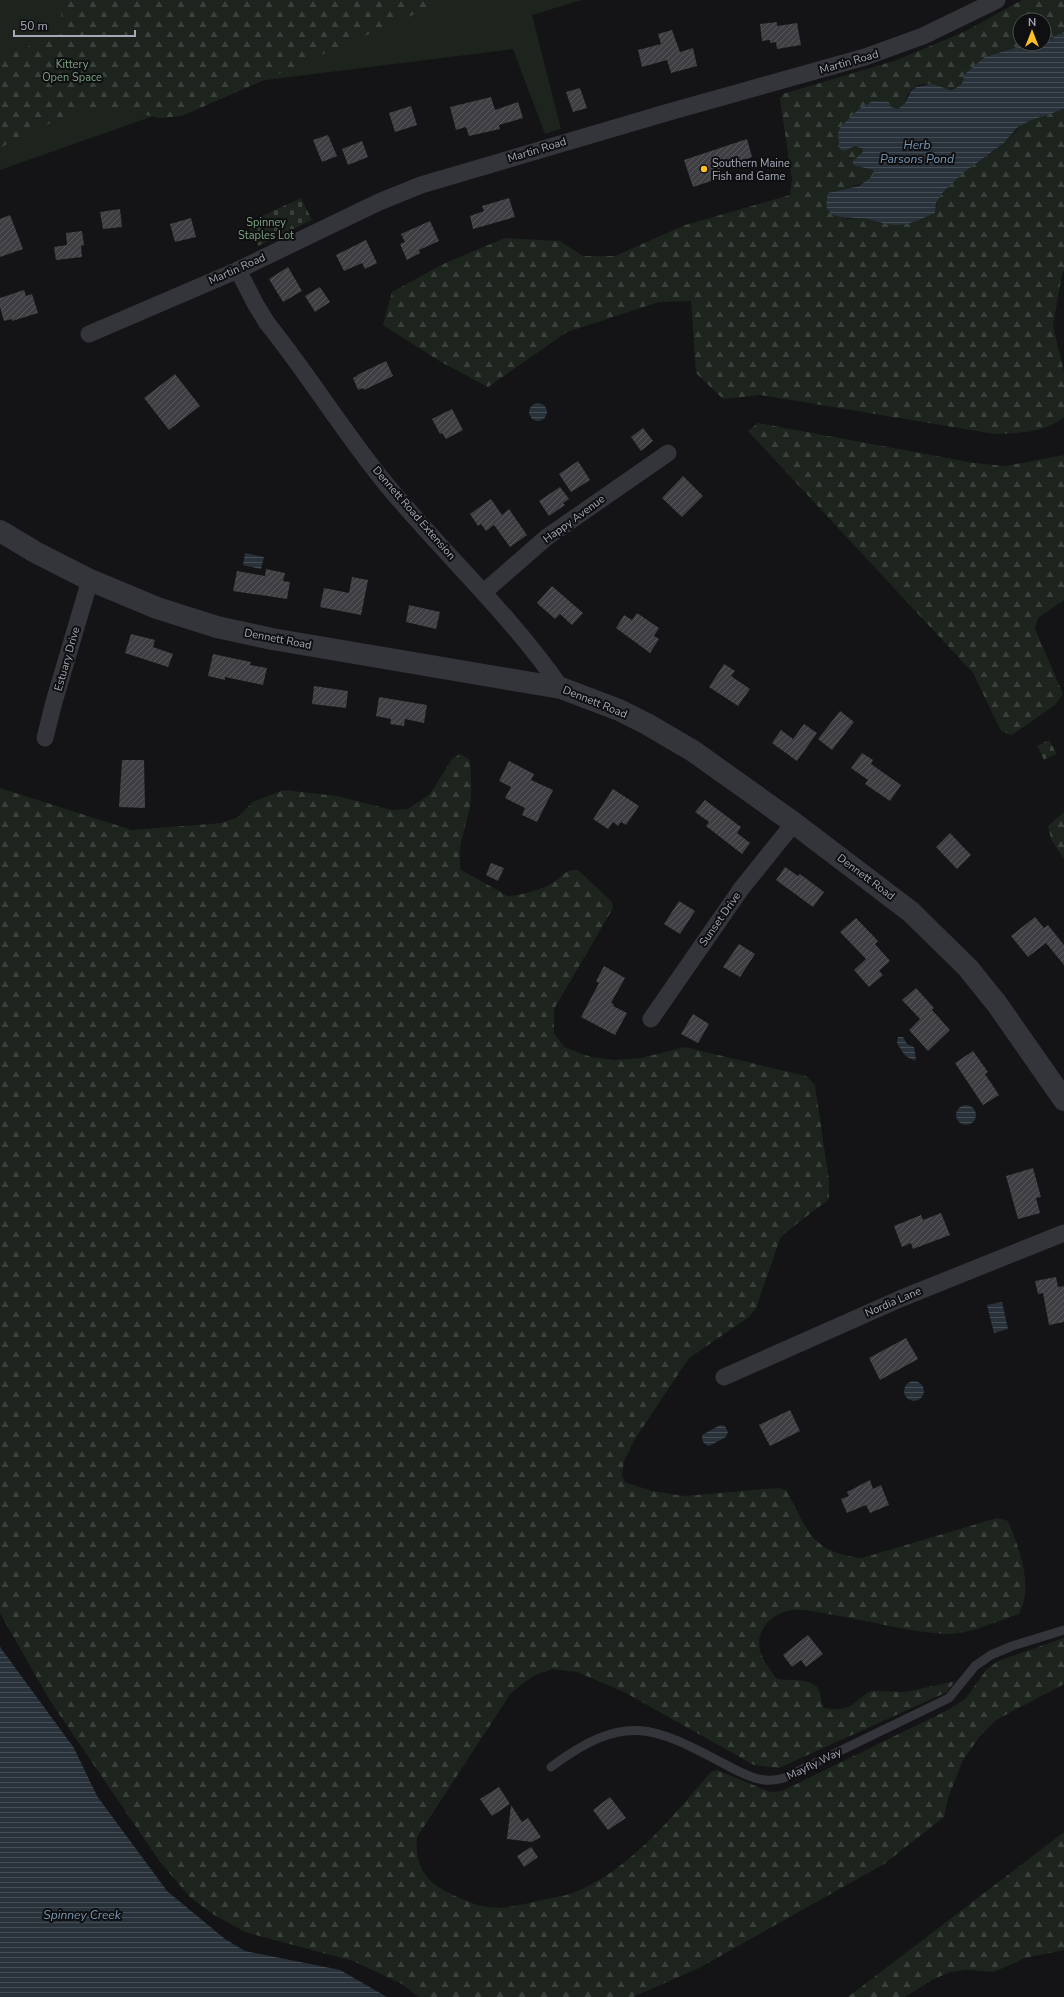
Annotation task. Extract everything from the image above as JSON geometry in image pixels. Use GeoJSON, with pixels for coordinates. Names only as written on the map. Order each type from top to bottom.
{"type":"FeatureCollection","features":[{"type":"Feature","properties":{"kind":"street","name":"Martin Road"},"geometry":{"type":"LineString","coordinates":[[89,334],[238,270],[379,202],[421,186],[669,112],[877,54],[923,36],[997,0]]}},
{"type":"Feature","properties":{"kind":"street","name":"Dennett Road Extension"},"geometry":{"type":"LineString","coordinates":[[238,270],[267,323],[386,483],[484,592],[540,658],[561,688]]}},
{"type":"Feature","properties":{"kind":"street","name":"Happy Avenue"},"geometry":{"type":"LineString","coordinates":[[484,592],[547,538],[668,453]]}},
{"type":"Feature","properties":{"kind":"street","name":"Dennett Road"},"geometry":{"type":"LineString","coordinates":[[0,531],[35,552],[90,580],[157,608],[217,627],[266,638],[561,688],[613,708],[647,724],[693,752],[794,823],[883,889],[911,912],[968,968],[1061,1090]]}},
{"type":"Feature","properties":{"kind":"street","name":"Estuary Drive"},"geometry":{"type":"LineString","coordinates":[[45,738],[54,702],[90,580]]}},
{"type":"Feature","properties":{"kind":"street","name":"Sunset Drive"},"geometry":{"type":"LineString","coordinates":[[651,1019],[741,889],[794,823]]}},
{"type":"Feature","properties":{"kind":"street","name":"Nordia Lane"},"geometry":{"type":"LineString","coordinates":[[724,1377],[902,1298],[1064,1232]]}},
{"type":"Feature","properties":{"kind":"lane","name":"Mayfly Way"},"geometry":{"type":"LineString","coordinates":[[551,1767],[577,1748],[606,1734],[646,1730],[659,1733],[682,1742],[754,1778],[775,1781],[949,1698],[975,1666],[991,1655],[1012,1646],[1064,1630]]}},
{"type":"Feature","properties":{"kind":"green space","name":"Kittery Open Space"},"geometry":{"type":"Polygon","coordinates":[[[0,0],[582,0],[532,15],[561,129],[545,134],[513,49],[250,82],[0,170],[0,0]]]}},
{"type":"Feature","properties":{"kind":"green space","name":"Kittery Open Space"},"geometry":{"type":"Polygon","coordinates":[[[55,0],[447,0],[182,116],[159,118],[101,105],[40,127],[0,148],[0,61],[12,53],[66,32],[59,7],[55,0]]]}},
{"type":"Feature","properties":{"kind":"green space"},"geometry":{"type":"Polygon","coordinates":[[[1022,0],[1064,0],[1064,32],[1052,39],[1052,12],[1012,12],[1012,49],[985,57],[956,88],[951,89],[921,84],[915,86],[910,91],[905,102],[898,109],[891,107],[890,104],[860,108],[841,126],[840,149],[849,149],[855,146],[863,149],[862,153],[853,165],[873,170],[875,174],[858,185],[833,194],[827,198],[827,206],[829,213],[847,219],[861,218],[900,225],[935,213],[937,202],[943,191],[962,173],[1004,143],[1025,123],[1037,117],[1064,109],[1064,271],[1062,274],[1053,326],[1064,372],[1064,417],[1057,422],[1031,431],[995,434],[761,395],[723,399],[696,373],[691,301],[659,302],[567,332],[488,387],[441,362],[383,325],[392,292],[443,264],[505,238],[560,241],[583,256],[615,256],[685,225],[790,195],[792,180],[780,99],[783,94],[897,60],[966,31],[1022,0]]]}},
{"type":"Feature","properties":{"kind":"green space","name":"Spinney Staples Lot"},"geometry":{"type":"Polygon","coordinates":[[[301,198],[312,220],[258,246],[247,223],[301,198]]]}},
{"type":"Feature","properties":{"kind":"green space"},"geometry":{"type":"Polygon","coordinates":[[[758,423],[974,463],[1005,466],[1064,455],[1064,600],[1038,618],[1035,629],[1063,694],[1055,705],[1012,735],[1001,731],[973,673],[748,431],[758,423]]]}},
{"type":"Feature","properties":{"kind":"green space"},"geometry":{"type":"Polygon","coordinates":[[[1049,740],[1057,754],[1044,760],[1037,746],[1049,740]]]}},
{"type":"Feature","properties":{"kind":"green space"},"geometry":{"type":"Polygon","coordinates":[[[460,754],[470,760],[471,783],[470,806],[462,838],[460,854],[461,870],[508,896],[538,890],[550,885],[564,873],[578,870],[612,902],[613,908],[554,1009],[554,1033],[564,1047],[591,1057],[615,1060],[641,1058],[685,1047],[806,1076],[815,1085],[829,1181],[829,1199],[785,1233],[780,1239],[756,1308],[749,1317],[689,1358],[635,1439],[624,1461],[622,1475],[625,1482],[652,1491],[684,1496],[777,1488],[786,1490],[806,1528],[821,1545],[831,1551],[862,1558],[997,1518],[1008,1521],[1023,1567],[1025,1591],[1019,1614],[982,1627],[954,1634],[918,1631],[803,1610],[787,1611],[774,1617],[763,1628],[759,1639],[760,1652],[763,1658],[777,1679],[806,1681],[816,1686],[820,1692],[824,1708],[846,1708],[871,1691],[906,1692],[955,1681],[947,1692],[779,1768],[754,1765],[626,1693],[577,1672],[552,1669],[533,1676],[511,1693],[417,1837],[418,1857],[423,1872],[434,1884],[451,1894],[475,1904],[494,1908],[513,1906],[570,1894],[611,1872],[630,1858],[648,1842],[711,1772],[717,1770],[770,1792],[782,1791],[950,1709],[965,1699],[987,1669],[998,1661],[1064,1638],[1064,1684],[996,1720],[980,1736],[963,1760],[948,1798],[944,1817],[884,1864],[699,1968],[633,1997],[419,1997],[402,1984],[353,1961],[245,1932],[211,1913],[190,1897],[160,1862],[49,1699],[0,1613],[0,788],[132,830],[222,823],[238,817],[253,802],[284,790],[337,796],[392,810],[408,809],[430,794],[452,759],[460,754]]]}},
{"type":"Feature","properties":{"kind":"green space"},"geometry":{"type":"Polygon","coordinates":[[[1064,812],[1064,859],[1051,839],[1048,826],[1064,812]]]}},
{"type":"Feature","properties":{"kind":"green space"},"geometry":{"type":"Polygon","coordinates":[[[1064,1832],[1064,1950],[1025,1958],[994,1972],[967,1970],[950,1972],[932,1980],[905,1997],[848,1997],[1064,1832]]]}},
{"type":"Feature","properties":{"kind":"water","name":"Herb Parsons Pond"},"geometry":{"type":"Polygon","coordinates":[[[1064,32],[1064,109],[1029,121],[1017,128],[1004,143],[963,173],[943,192],[936,203],[935,213],[909,223],[895,225],[865,219],[840,217],[830,213],[827,208],[829,193],[859,186],[875,174],[873,170],[853,165],[853,161],[862,153],[863,149],[855,146],[844,151],[840,149],[838,133],[841,126],[860,108],[873,101],[889,102],[891,107],[898,109],[905,103],[911,91],[916,87],[932,84],[951,90],[962,83],[965,74],[985,57],[1012,49],[1012,52],[1052,52],[1052,39],[1064,32]]]}},
{"type":"Feature","properties":{"kind":"water"},"geometry":{"type":"Polygon","coordinates":[[[538,403],[544,406],[547,412],[544,418],[538,421],[532,418],[529,412],[532,406],[538,403]]]}},
{"type":"Feature","properties":{"kind":"water"},"geometry":{"type":"Polygon","coordinates":[[[245,553],[264,557],[261,569],[243,565],[245,553]]]}},
{"type":"Feature","properties":{"kind":"water"},"geometry":{"type":"Polygon","coordinates":[[[898,1037],[903,1037],[907,1044],[914,1047],[916,1060],[912,1060],[902,1051],[897,1043],[898,1037]]]}},
{"type":"Feature","properties":{"kind":"water"},"geometry":{"type":"Polygon","coordinates":[[[966,1105],[973,1108],[976,1115],[973,1122],[966,1125],[959,1122],[956,1115],[959,1108],[966,1105]]]}},
{"type":"Feature","properties":{"kind":"water"},"geometry":{"type":"Polygon","coordinates":[[[1002,1302],[1008,1329],[994,1333],[987,1305],[1002,1302]]]}},
{"type":"Feature","properties":{"kind":"water"},"geometry":{"type":"Polygon","coordinates":[[[914,1381],[921,1384],[924,1391],[921,1398],[914,1401],[907,1398],[904,1391],[907,1384],[914,1381]]]}},
{"type":"Feature","properties":{"kind":"water"},"geometry":{"type":"Polygon","coordinates":[[[720,1425],[725,1426],[728,1432],[726,1437],[709,1446],[705,1444],[702,1435],[720,1425]]]}},
{"type":"Feature","properties":{"kind":"water","name":"Spinney Creek"},"geometry":{"type":"Polygon","coordinates":[[[0,1647],[74,1748],[97,1796],[167,1891],[225,1939],[245,1951],[340,1970],[387,1997],[0,1997],[0,1647]]]}},
{"type":"Feature","properties":{"kind":"building"},"geometry":{"type":"Polygon","coordinates":[[[777,22],[777,26],[797,23],[801,45],[777,49],[776,42],[770,43],[770,40],[762,41],[760,24],[777,22]]]}},
{"type":"Feature","properties":{"kind":"building"},"geometry":{"type":"Polygon","coordinates":[[[672,30],[680,52],[693,48],[697,66],[671,73],[667,60],[642,67],[638,50],[661,44],[658,34],[672,30]]]}},
{"type":"Feature","properties":{"kind":"building"},"geometry":{"type":"Polygon","coordinates":[[[580,88],[587,108],[573,112],[566,92],[580,88]]]}},
{"type":"Feature","properties":{"kind":"building"},"geometry":{"type":"Polygon","coordinates":[[[491,97],[495,110],[518,102],[523,118],[499,125],[500,129],[469,136],[466,127],[456,130],[450,107],[491,97]]]}},
{"type":"Feature","properties":{"kind":"building"},"geometry":{"type":"Polygon","coordinates":[[[411,106],[417,125],[395,132],[389,113],[411,106]]]}},
{"type":"Feature","properties":{"kind":"building"},"geometry":{"type":"Polygon","coordinates":[[[328,135],[337,156],[322,162],[313,140],[328,135]]]}},
{"type":"Feature","properties":{"kind":"building"},"geometry":{"type":"Polygon","coordinates":[[[747,139],[752,157],[720,168],[723,177],[693,187],[684,160],[747,139]]]}},
{"type":"Feature","properties":{"kind":"building"},"geometry":{"type":"Polygon","coordinates":[[[362,141],[368,157],[348,165],[342,149],[362,141]]]}},
{"type":"Feature","properties":{"kind":"building"},"geometry":{"type":"Polygon","coordinates":[[[509,198],[515,217],[473,229],[470,216],[484,211],[482,206],[509,198]]]}},
{"type":"Feature","properties":{"kind":"building"},"geometry":{"type":"Polygon","coordinates":[[[120,209],[122,227],[103,229],[100,212],[120,209]]]}},
{"type":"Feature","properties":{"kind":"building"},"geometry":{"type":"Polygon","coordinates":[[[10,215],[23,249],[0,257],[0,219],[10,215]]]}},
{"type":"Feature","properties":{"kind":"building"},"geometry":{"type":"Polygon","coordinates":[[[191,218],[196,237],[175,242],[170,224],[191,218]]]}},
{"type":"Feature","properties":{"kind":"building"},"geometry":{"type":"Polygon","coordinates":[[[430,221],[439,241],[419,250],[420,253],[407,260],[400,244],[405,242],[401,234],[430,221]]]}},
{"type":"Feature","properties":{"kind":"building"},"geometry":{"type":"Polygon","coordinates":[[[82,231],[84,245],[81,246],[82,257],[56,260],[54,247],[67,245],[66,233],[82,231]]]}},
{"type":"Feature","properties":{"kind":"building"},"geometry":{"type":"Polygon","coordinates":[[[366,240],[377,263],[365,269],[362,263],[344,271],[336,255],[366,240]]]}},
{"type":"Feature","properties":{"kind":"building"},"geometry":{"type":"Polygon","coordinates":[[[288,267],[302,291],[283,302],[269,279],[288,267]]]}},
{"type":"Feature","properties":{"kind":"building"},"geometry":{"type":"Polygon","coordinates":[[[320,287],[330,302],[315,312],[305,296],[320,287]]]}},
{"type":"Feature","properties":{"kind":"building"},"geometry":{"type":"Polygon","coordinates":[[[24,290],[26,296],[32,294],[38,313],[12,321],[12,319],[4,321],[0,307],[0,298],[24,290]]]}},
{"type":"Feature","properties":{"kind":"building"},"geometry":{"type":"Polygon","coordinates":[[[386,361],[393,376],[364,390],[363,388],[358,390],[353,378],[386,361]]]}},
{"type":"Feature","properties":{"kind":"building"},"geometry":{"type":"Polygon","coordinates":[[[175,374],[200,406],[169,430],[144,398],[175,374]]]}},
{"type":"Feature","properties":{"kind":"building"},"geometry":{"type":"Polygon","coordinates":[[[452,409],[463,430],[446,439],[442,433],[440,434],[432,419],[452,409]]]}},
{"type":"Feature","properties":{"kind":"building"},"geometry":{"type":"Polygon","coordinates":[[[643,428],[653,441],[641,451],[631,437],[643,428]]]}},
{"type":"Feature","properties":{"kind":"building"},"geometry":{"type":"Polygon","coordinates":[[[578,461],[590,480],[571,492],[559,474],[578,461]]]}},
{"type":"Feature","properties":{"kind":"building"},"geometry":{"type":"Polygon","coordinates":[[[683,476],[703,496],[682,517],[662,498],[683,476]]]}},
{"type":"Feature","properties":{"kind":"building"},"geometry":{"type":"Polygon","coordinates":[[[560,487],[569,499],[563,503],[565,505],[549,516],[539,501],[560,487]]]}},
{"type":"Feature","properties":{"kind":"building"},"geometry":{"type":"Polygon","coordinates":[[[491,499],[502,515],[509,509],[527,535],[510,547],[494,525],[486,531],[481,524],[478,526],[470,514],[491,499]]]}},
{"type":"Feature","properties":{"kind":"building"},"geometry":{"type":"Polygon","coordinates":[[[266,569],[285,573],[283,581],[290,582],[287,599],[233,591],[237,571],[265,576],[266,569]]]}},
{"type":"Feature","properties":{"kind":"building"},"geometry":{"type":"Polygon","coordinates":[[[352,577],[368,580],[361,615],[320,607],[324,588],[349,593],[352,577]]]}},
{"type":"Feature","properties":{"kind":"building"},"geometry":{"type":"Polygon","coordinates":[[[552,586],[583,613],[572,625],[560,614],[555,619],[537,603],[552,586]]]}},
{"type":"Feature","properties":{"kind":"building"},"geometry":{"type":"Polygon","coordinates":[[[409,605],[440,612],[436,629],[406,622],[409,605]]]}},
{"type":"Feature","properties":{"kind":"building"},"geometry":{"type":"Polygon","coordinates":[[[637,613],[659,628],[654,636],[659,639],[650,653],[616,628],[624,615],[632,620],[637,613]]]}},
{"type":"Feature","properties":{"kind":"building"},"geometry":{"type":"Polygon","coordinates":[[[131,634],[155,640],[153,647],[173,654],[168,667],[125,653],[131,634]]]}},
{"type":"Feature","properties":{"kind":"building"},"geometry":{"type":"Polygon","coordinates":[[[213,654],[251,662],[250,665],[267,668],[263,685],[225,677],[225,680],[208,676],[213,654]]]}},
{"type":"Feature","properties":{"kind":"building"},"geometry":{"type":"Polygon","coordinates":[[[724,664],[735,671],[731,676],[750,689],[738,706],[709,687],[724,664]]]}},
{"type":"Feature","properties":{"kind":"building"},"geometry":{"type":"Polygon","coordinates":[[[314,686],[348,691],[346,708],[312,704],[314,686]]]}},
{"type":"Feature","properties":{"kind":"building"},"geometry":{"type":"Polygon","coordinates":[[[379,697],[427,705],[424,723],[405,719],[404,726],[390,724],[391,719],[376,716],[379,697]]]}},
{"type":"Feature","properties":{"kind":"building"},"geometry":{"type":"Polygon","coordinates":[[[840,711],[854,722],[832,750],[818,739],[840,711]]]}},
{"type":"Feature","properties":{"kind":"building"},"geometry":{"type":"Polygon","coordinates":[[[804,724],[817,733],[797,761],[772,743],[781,730],[793,739],[804,724]]]}},
{"type":"Feature","properties":{"kind":"building"},"geometry":{"type":"Polygon","coordinates":[[[862,753],[873,760],[871,764],[901,785],[890,801],[865,784],[868,780],[851,768],[862,753]]]}},
{"type":"Feature","properties":{"kind":"building"},"geometry":{"type":"Polygon","coordinates":[[[122,760],[144,760],[145,808],[119,807],[122,760]]]}},
{"type":"Feature","properties":{"kind":"building"},"geometry":{"type":"Polygon","coordinates":[[[509,761],[534,774],[531,780],[553,790],[537,822],[522,815],[525,808],[505,798],[511,787],[499,781],[509,761]]]}},
{"type":"Feature","properties":{"kind":"building"},"geometry":{"type":"Polygon","coordinates":[[[613,789],[639,806],[626,825],[621,822],[618,826],[613,822],[608,829],[593,819],[613,789]]]}},
{"type":"Feature","properties":{"kind":"building"},"geometry":{"type":"Polygon","coordinates":[[[705,800],[741,827],[737,833],[750,843],[742,854],[706,826],[709,822],[695,812],[705,800]]]}},
{"type":"Feature","properties":{"kind":"building"},"geometry":{"type":"Polygon","coordinates":[[[950,833],[971,855],[957,869],[936,847],[950,833]]]}},
{"type":"Feature","properties":{"kind":"building"},"geometry":{"type":"Polygon","coordinates":[[[491,863],[504,868],[498,881],[486,875],[491,863]]]}},
{"type":"Feature","properties":{"kind":"building"},"geometry":{"type":"Polygon","coordinates":[[[785,867],[798,876],[800,874],[824,892],[813,907],[776,880],[785,867]]]}},
{"type":"Feature","properties":{"kind":"building"},"geometry":{"type":"Polygon","coordinates":[[[679,901],[695,911],[680,934],[664,924],[679,901]]]}},
{"type":"Feature","properties":{"kind":"building"},"geometry":{"type":"Polygon","coordinates":[[[1035,917],[1044,928],[1048,925],[1064,945],[1064,965],[1046,943],[1028,957],[1011,936],[1035,917]]]}},
{"type":"Feature","properties":{"kind":"building"},"geometry":{"type":"Polygon","coordinates":[[[856,918],[878,941],[875,944],[890,961],[879,971],[883,975],[869,987],[854,970],[866,959],[840,932],[856,918]]]}},
{"type":"Feature","properties":{"kind":"building"},"geometry":{"type":"Polygon","coordinates":[[[739,944],[755,954],[740,977],[723,967],[739,944]]]}},
{"type":"Feature","properties":{"kind":"building"},"geometry":{"type":"Polygon","coordinates":[[[604,966],[625,978],[611,1003],[614,1004],[613,1006],[627,1013],[615,1035],[581,1017],[599,983],[596,981],[604,966]]]}},
{"type":"Feature","properties":{"kind":"building"},"geometry":{"type":"Polygon","coordinates":[[[916,988],[934,1008],[932,1010],[950,1030],[928,1051],[909,1030],[920,1019],[902,1000],[916,988]]]}},
{"type":"Feature","properties":{"kind":"building"},"geometry":{"type":"Polygon","coordinates":[[[693,1014],[709,1024],[698,1043],[681,1034],[693,1014]]]}},
{"type":"Feature","properties":{"kind":"building"},"geometry":{"type":"Polygon","coordinates":[[[973,1051],[988,1072],[985,1074],[999,1095],[983,1105],[955,1063],[973,1051]]]}},
{"type":"Feature","properties":{"kind":"building"},"geometry":{"type":"Polygon","coordinates":[[[1033,1168],[1041,1197],[1036,1198],[1040,1213],[1018,1219],[1006,1176],[1033,1168]]]}},
{"type":"Feature","properties":{"kind":"building"},"geometry":{"type":"Polygon","coordinates":[[[941,1213],[950,1235],[913,1249],[911,1243],[902,1247],[894,1226],[921,1215],[923,1220],[941,1213]]]}},
{"type":"Feature","properties":{"kind":"building"},"geometry":{"type":"Polygon","coordinates":[[[1056,1277],[1058,1287],[1064,1286],[1064,1322],[1049,1325],[1043,1293],[1038,1294],[1035,1281],[1056,1277]]]}},
{"type":"Feature","properties":{"kind":"building"},"geometry":{"type":"Polygon","coordinates":[[[906,1338],[918,1359],[880,1380],[869,1358],[906,1338]]]}},
{"type":"Feature","properties":{"kind":"building"},"geometry":{"type":"Polygon","coordinates":[[[790,1410],[800,1431],[770,1446],[759,1425],[790,1410]]]}},
{"type":"Feature","properties":{"kind":"building"},"geometry":{"type":"Polygon","coordinates":[[[870,1480],[873,1489],[881,1485],[889,1505],[870,1513],[866,1505],[847,1513],[841,1499],[849,1496],[847,1492],[870,1480]]]}},
{"type":"Feature","properties":{"kind":"building"},"geometry":{"type":"Polygon","coordinates":[[[808,1635],[823,1654],[806,1667],[801,1660],[792,1667],[783,1655],[808,1635]]]}},
{"type":"Feature","properties":{"kind":"building"},"geometry":{"type":"Polygon","coordinates":[[[499,1787],[510,1804],[492,1816],[480,1799],[499,1787]]]}},
{"type":"Feature","properties":{"kind":"building"},"geometry":{"type":"Polygon","coordinates":[[[610,1797],[626,1818],[608,1830],[593,1810],[610,1797]]]}},
{"type":"Feature","properties":{"kind":"building"},"geometry":{"type":"Polygon","coordinates":[[[511,1805],[522,1822],[528,1818],[541,1837],[532,1842],[507,1839],[511,1805]]]}},
{"type":"Feature","properties":{"kind":"building"},"geometry":{"type":"Polygon","coordinates":[[[531,1847],[538,1857],[524,1867],[517,1856],[531,1847]]]}},
{"type":"Feature","properties":{"kind":"place","name":"Southern Maine Fish and Game"},"geometry":{"type":"Point","coordinates":[704,169]}}]}
